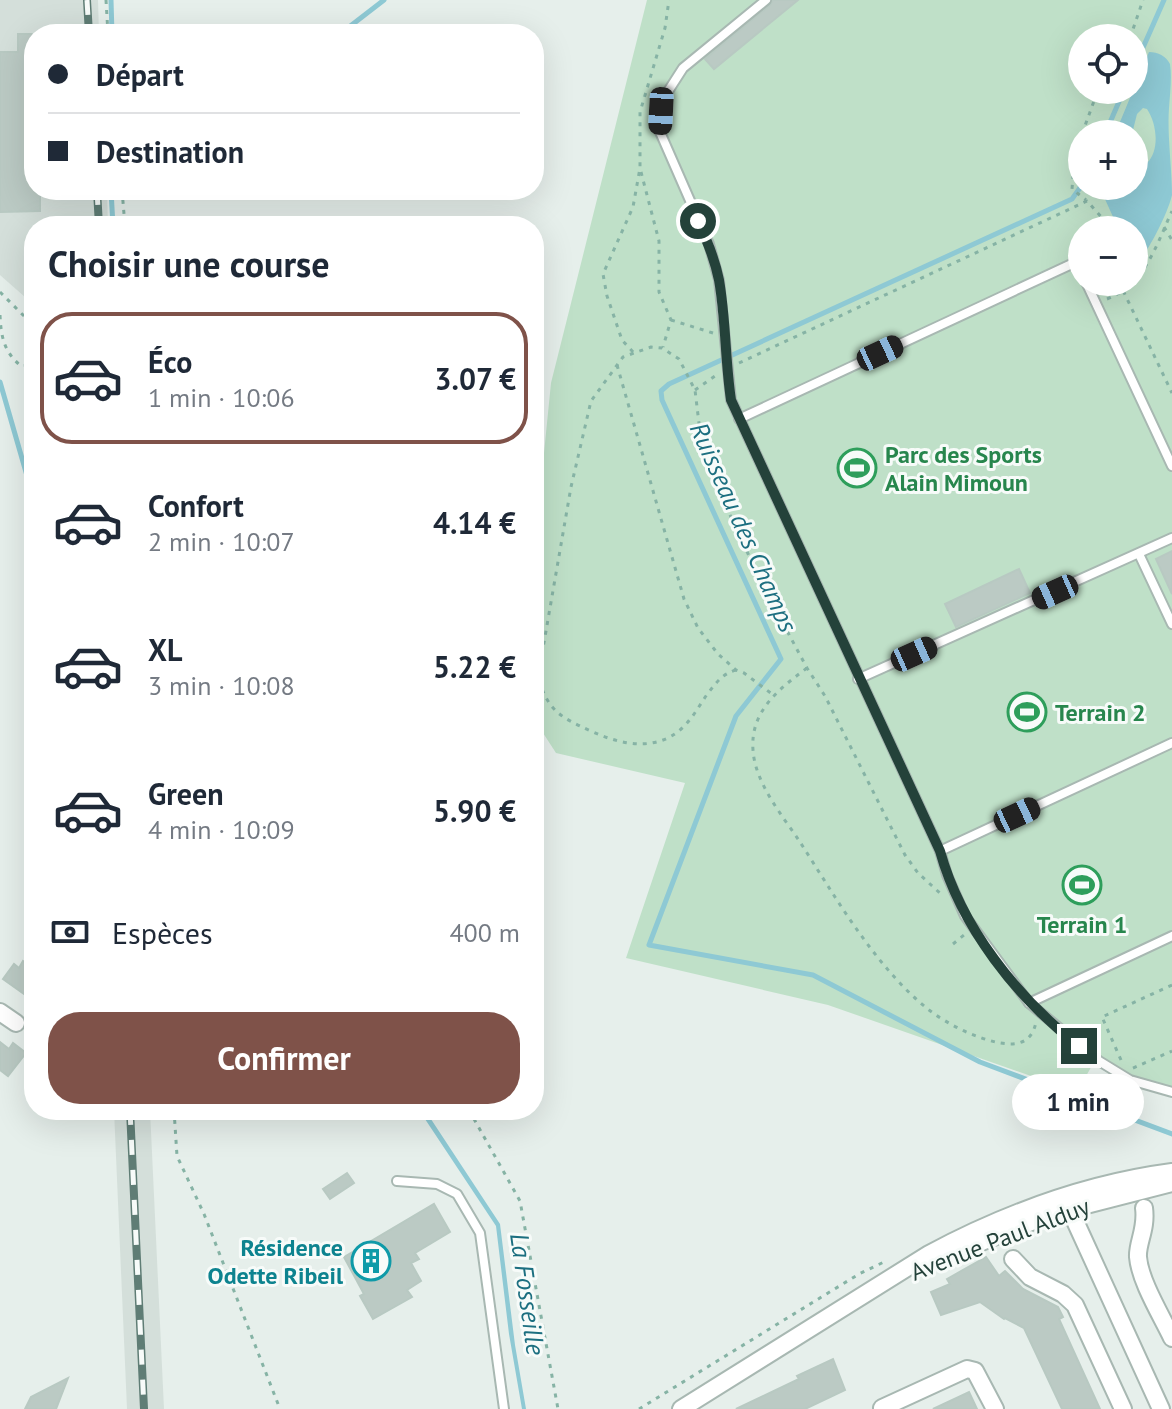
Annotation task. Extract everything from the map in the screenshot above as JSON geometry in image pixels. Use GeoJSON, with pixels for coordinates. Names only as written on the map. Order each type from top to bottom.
{"type":"FeatureCollection","features":[{"type":"Feature","properties":{"kind":"street"},"geometry":{"type":"LineString","coordinates":[[0,1012],[16,1023]]}},
{"type":"Feature","properties":{"kind":"street","name":"Avenue Paul Alduy"},"geometry":{"type":"LineString","coordinates":[[683,1406],[929,1254],[972,1231],[1172,1172]]}},
{"type":"Feature","properties":{"kind":"street","name":"Avenue Paul Alduy"},"geometry":{"type":"LineString","coordinates":[[1067,1203],[1172,1183]]}},
{"type":"Feature","properties":{"kind":"street"},"geometry":{"type":"LineString","coordinates":[[1067,1203],[1161,1409]]}},
{"type":"Feature","properties":{"kind":"street"},"geometry":{"type":"LineString","coordinates":[[1144,1208],[1146,1223],[1137,1253],[1140,1269],[1172,1338]]}},
{"type":"Feature","properties":{"kind":"street"},"geometry":{"type":"LineString","coordinates":[[1013,1259],[1030,1277],[1063,1294],[1075,1305],[1123,1409]]}},
{"type":"Feature","properties":{"kind":"street"},"geometry":{"type":"LineString","coordinates":[[882,1408],[967,1369],[975,1371],[981,1379],[995,1409]]}},
{"type":"Feature","properties":{"kind":"lane"},"geometry":{"type":"LineString","coordinates":[[766,0],[683,68],[665,96],[661,111],[660,132],[709,244],[719,280],[731,400],[940,851],[965,916],[1029,1003],[1099,1061],[1130,1080],[1172,1092]]}},
{"type":"Feature","properties":{"kind":"lane"},"geometry":{"type":"LineString","coordinates":[[739,419],[1068,266]]}},
{"type":"Feature","properties":{"kind":"lane"},"geometry":{"type":"LineString","coordinates":[[1093,296],[1172,466]]}},
{"type":"Feature","properties":{"kind":"lane"},"geometry":{"type":"LineString","coordinates":[[858,679],[1172,538]]}},
{"type":"Feature","properties":{"kind":"lane"},"geometry":{"type":"LineString","coordinates":[[1139,554],[1172,624]]}},
{"type":"Feature","properties":{"kind":"lane"},"geometry":{"type":"LineString","coordinates":[[940,851],[1172,743]]}},
{"type":"Feature","properties":{"kind":"lane"},"geometry":{"type":"LineString","coordinates":[[1029,1003],[1172,936]]}},
{"type":"Feature","properties":{"kind":"lane"},"geometry":{"type":"LineString","coordinates":[[397,1181],[437,1184],[457,1194],[480,1233],[504,1409]]}},
{"type":"Feature","properties":{"kind":"path"},"geometry":{"type":"LineString","coordinates":[[106,0],[107,24]]}},
{"type":"Feature","properties":{"kind":"path"},"geometry":{"type":"LineString","coordinates":[[633,352],[622,340],[603,274],[633,207],[640,168],[640,112],[665,28],[669,0]]}},
{"type":"Feature","properties":{"kind":"path"},"geometry":{"type":"LineString","coordinates":[[1135,24],[1143,0]]}},
{"type":"Feature","properties":{"kind":"path"},"geometry":{"type":"LineString","coordinates":[[640,168],[659,241],[659,292],[671,320],[662,348]]}},
{"type":"Feature","properties":{"kind":"path"},"geometry":{"type":"LineString","coordinates":[[695,390],[726,367],[1087,201],[1100,216]]}},
{"type":"Feature","properties":{"kind":"path"},"geometry":{"type":"LineString","coordinates":[[1148,258],[1172,211]]}},
{"type":"Feature","properties":{"kind":"path"},"geometry":{"type":"LineString","coordinates":[[1164,227],[1172,240]]}},
{"type":"Feature","properties":{"kind":"path"},"geometry":{"type":"LineString","coordinates":[[0,292],[24,316]]}},
{"type":"Feature","properties":{"kind":"path"},"geometry":{"type":"LineString","coordinates":[[1096,303],[1114,296]]}},
{"type":"Feature","properties":{"kind":"path"},"geometry":{"type":"LineString","coordinates":[[1126,296],[1172,393]]}},
{"type":"Feature","properties":{"kind":"path"},"geometry":{"type":"LineString","coordinates":[[0,315],[1,334],[8,355],[24,366]]}},
{"type":"Feature","properties":{"kind":"path"},"geometry":{"type":"LineString","coordinates":[[671,320],[725,337]]}},
{"type":"Feature","properties":{"kind":"path"},"geometry":{"type":"LineString","coordinates":[[544,642],[571,487],[591,401],[623,357],[651,347],[662,348],[679,359],[695,390],[703,457],[764,588],[825,696],[905,855],[918,873],[944,897]]}},
{"type":"Feature","properties":{"kind":"path"},"geometry":{"type":"LineString","coordinates":[[617,365],[684,599],[698,628],[718,654],[772,695]]}},
{"type":"Feature","properties":{"kind":"path"},"geometry":{"type":"LineString","coordinates":[[807,668],[772,695],[762,709],[753,750],[764,786],[845,912],[899,982],[930,1010],[956,1026],[986,1040],[1013,1045],[1025,1042],[1034,1033],[1037,1021],[1029,1003]]}},
{"type":"Feature","properties":{"kind":"path"},"geometry":{"type":"LineString","coordinates":[[544,697],[553,711],[568,721],[603,737],[638,746],[674,735],[686,724],[720,678],[736,670]]}},
{"type":"Feature","properties":{"kind":"path"},"geometry":{"type":"LineString","coordinates":[[1172,985],[1102,1017],[1126,1071],[1172,1051]]}},
{"type":"Feature","properties":{"kind":"path"},"geometry":{"type":"LineString","coordinates":[[175,1120],[177,1156],[204,1214],[280,1409]]}},
{"type":"Feature","properties":{"kind":"path"},"geometry":{"type":"LineString","coordinates":[[475,1120],[520,1201],[558,1409]]}},
{"type":"Feature","properties":{"kind":"shaded area"},"geometry":{"type":"Polygon","coordinates":[[[0,0],[98,0],[99,24],[24,24],[24,200],[107,200],[108,216],[24,216],[24,296],[0,275],[0,0]]]}},
{"type":"Feature","properties":{"kind":"shaded area"},"geometry":{"type":"Polygon","coordinates":[[[114,1120],[150,1120],[164,1409],[127,1409],[114,1120]]]}},
{"type":"Feature","properties":{"kind":"green space","name":"Parc des Sports Alain Mimoun"},"geometry":{"type":"Polygon","coordinates":[[[647,0],[1172,0],[1172,1088],[1115,1075],[1094,1062],[1077,1092],[828,1005],[626,958],[685,783],[556,753],[544,734],[544,453],[551,383],[647,0]]]}},
{"type":"Feature","properties":{"kind":"water"},"geometry":{"type":"Polygon","coordinates":[[[1149,52],[1161,55],[1170,64],[1172,195],[1148,248],[1148,216],[1113,216],[1105,200],[1148,200],[1148,162],[1154,151],[1155,129],[1147,109],[1143,108],[1136,120],[1121,120],[1127,104],[1148,104],[1149,52]]]}},
{"type":"Feature","properties":{"kind":"water"},"geometry":{"type":"Polygon","coordinates":[[[426,1120],[432,1120],[500,1224],[526,1409],[522,1409],[509,1334],[496,1226],[426,1120]]]}},
{"type":"Feature","properties":{"kind":"building"},"geometry":{"type":"Polygon","coordinates":[[[773,0],[798,0],[714,69],[705,59],[773,0]]]}},
{"type":"Feature","properties":{"kind":"building"},"geometry":{"type":"Polygon","coordinates":[[[18,34],[24,34],[24,200],[40,200],[40,211],[0,212],[0,52],[18,52],[18,34]]]}},
{"type":"Feature","properties":{"kind":"building"},"geometry":{"type":"Polygon","coordinates":[[[1172,551],[1172,594],[1156,559],[1172,551]]]}},
{"type":"Feature","properties":{"kind":"building"},"geometry":{"type":"Polygon","coordinates":[[[1019,569],[1030,593],[956,627],[945,604],[1019,569]]]}},
{"type":"Feature","properties":{"kind":"building"},"geometry":{"type":"Polygon","coordinates":[[[23,961],[24,994],[3,979],[14,964],[19,968],[23,961]]]}},
{"type":"Feature","properties":{"kind":"building"},"geometry":{"type":"Polygon","coordinates":[[[0,1042],[9,1049],[13,1043],[24,1051],[8,1076],[0,1070],[0,1042]]]}},
{"type":"Feature","properties":{"kind":"building"},"geometry":{"type":"Polygon","coordinates":[[[347,1173],[354,1183],[330,1199],[323,1189],[347,1173]]]}},
{"type":"Feature","properties":{"kind":"building","name":"Résidence Odette Ribeil"},"geometry":{"type":"Polygon","coordinates":[[[434,1204],[450,1232],[415,1253],[419,1259],[411,1263],[421,1281],[407,1290],[412,1297],[373,1319],[360,1296],[364,1294],[344,1257],[434,1204]]]}},
{"type":"Feature","properties":{"kind":"building"},"geometry":{"type":"Polygon","coordinates":[[[986,1257],[999,1276],[1005,1271],[1023,1289],[1058,1307],[1063,1317],[1059,1319],[1100,1409],[1062,1409],[1024,1328],[1004,1319],[980,1302],[941,1315],[931,1292],[950,1284],[947,1279],[986,1257]]]}},
{"type":"Feature","properties":{"kind":"building"},"geometry":{"type":"Polygon","coordinates":[[[833,1359],[845,1390],[805,1409],[736,1409],[799,1379],[797,1376],[833,1359]]]}},
{"type":"Feature","properties":{"kind":"building"},"geometry":{"type":"Polygon","coordinates":[[[68,1378],[56,1409],[25,1409],[31,1397],[68,1378]]]}},
{"type":"Feature","properties":{"kind":"building"},"geometry":{"type":"Polygon","coordinates":[[[969,1392],[977,1409],[933,1409],[969,1392]]]}},
{"type":"Feature","properties":{"kind":"waterway"},"geometry":{"type":"LineString","coordinates":[[111,0],[112,24]]}},
{"type":"Feature","properties":{"kind":"waterway"},"geometry":{"type":"LineString","coordinates":[[353,24],[384,0]]}},
{"type":"Feature","properties":{"kind":"waterway","name":"Ruisseau des Champs"},"geometry":{"type":"LineString","coordinates":[[1148,36],[1164,0]]}},
{"type":"Feature","properties":{"kind":"waterway","name":"Ruisseau des Champs"},"geometry":{"type":"LineString","coordinates":[[1111,120],[1118,104]]}},
{"type":"Feature","properties":{"kind":"waterway"},"geometry":{"type":"LineString","coordinates":[[112,200],[112,216]]}},
{"type":"Feature","properties":{"kind":"waterway","name":"Ruisseau des Champs"},"geometry":{"type":"LineString","coordinates":[[1070,200],[669,384],[661,391],[662,400],[781,659],[736,716],[649,945],[813,975],[980,1062],[1172,1134]]}},
{"type":"Feature","properties":{"kind":"waterway","name":"La Fosseille"},"geometry":{"type":"LineString","coordinates":[[0,382],[24,465]]}},
{"type":"Feature","properties":{"kind":"railway"},"geometry":{"type":"LineString","coordinates":[[87,0],[88,24]]}},
{"type":"Feature","properties":{"kind":"railway"},"geometry":{"type":"LineString","coordinates":[[98,200],[98,216]]}},
{"type":"Feature","properties":{"kind":"railway"},"geometry":{"type":"LineString","coordinates":[[130,1120],[144,1409]]}},
{"type":"Feature","properties":{"kind":"place","name":"Parc des Sports Alain Mimoun"},"geometry":{"type":"Point","coordinates":[857,468]}},
{"type":"Feature","properties":{"kind":"place","name":"Terrain 2"},"geometry":{"type":"Point","coordinates":[1027,712]}},
{"type":"Feature","properties":{"kind":"place","name":"Terrain 1"},"geometry":{"type":"Point","coordinates":[1082,885]}},
{"type":"Feature","properties":{"kind":"place","name":"Résidence Odette Ribeil"},"geometry":{"type":"Point","coordinates":[371,1261]}},
{"type":"Feature","properties":{"kind":"route"},"geometry":{"type":"LineString","coordinates":[[698,221],[709,244],[719,280],[731,400],[940,851],[965,916],[1029,1003],[1079,1046]]}}]}
